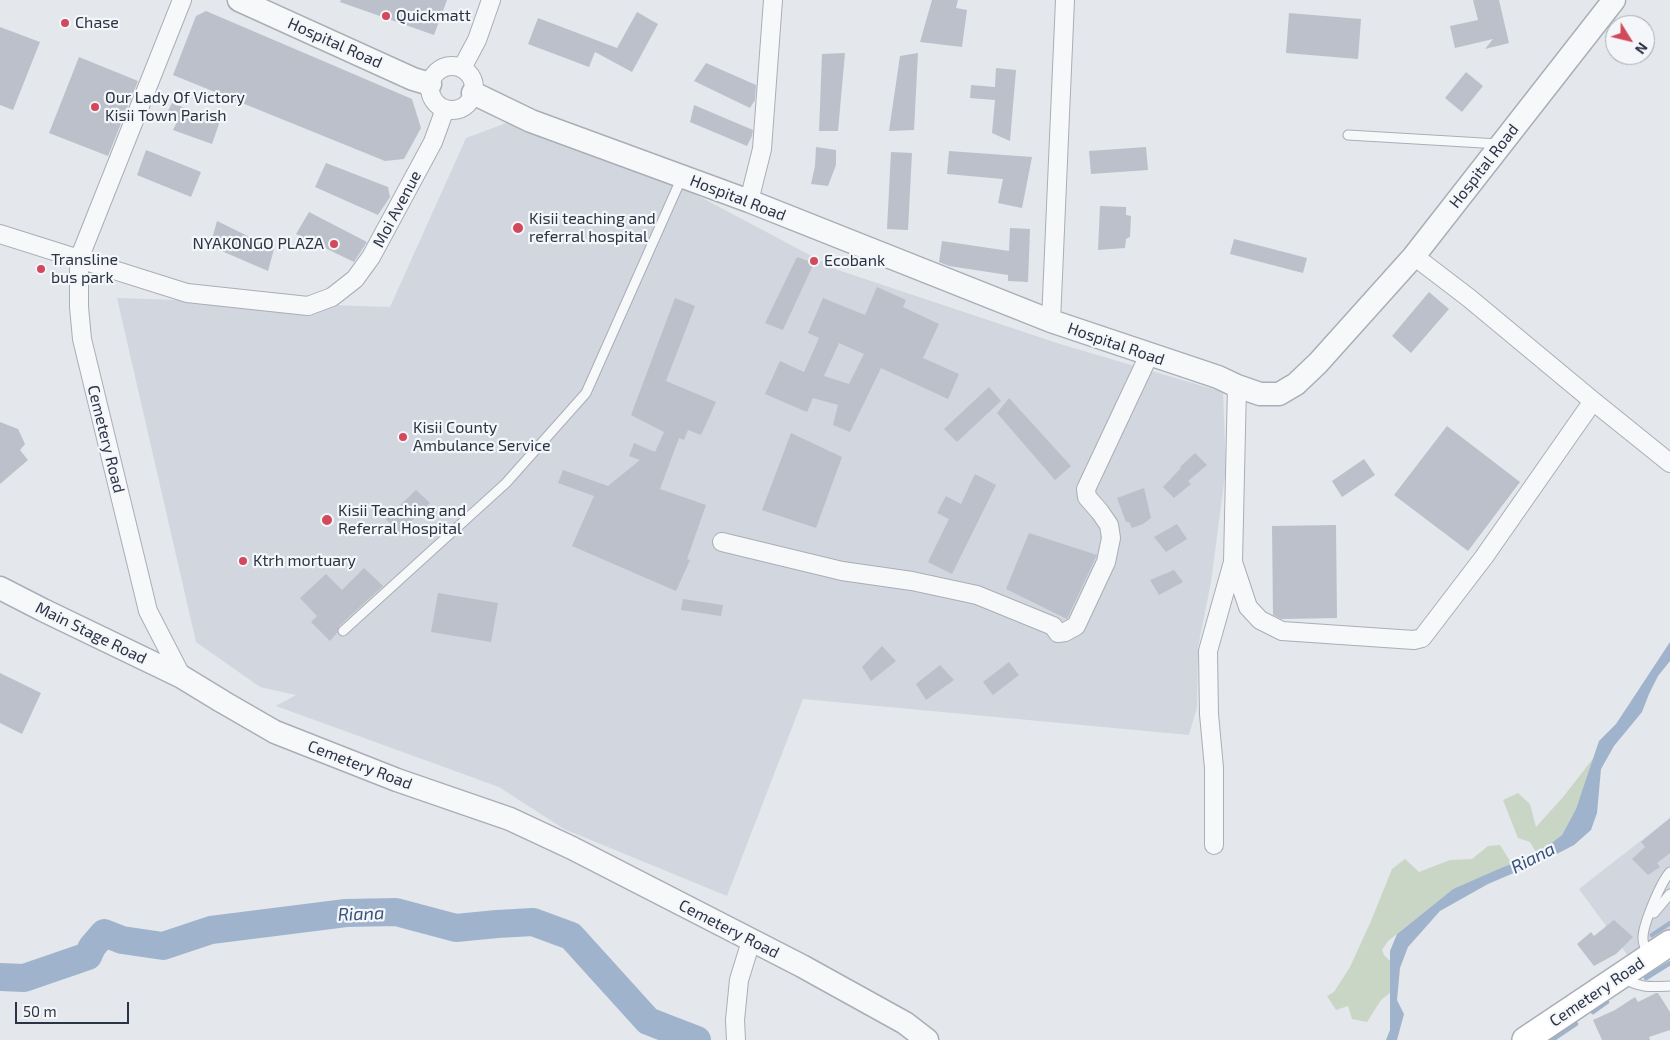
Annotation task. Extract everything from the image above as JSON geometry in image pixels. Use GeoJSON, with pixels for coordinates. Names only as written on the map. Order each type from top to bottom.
{"type":"FeatureCollection","features":[{"type":"Feature","properties":{"kind":"main road","name":"Cemetery Road"},"geometry":{"type":"LineString","coordinates":[[1525,1040],[1670,943]]}},
{"type":"Feature","properties":{"kind":"street"},"geometry":{"type":"LineString","coordinates":[[79,259],[182,0]]}},
{"type":"Feature","properties":{"kind":"street","name":"Hospital Road"},"geometry":{"type":"LineString","coordinates":[[239,0],[430,84]]}},
{"type":"Feature","properties":{"kind":"street"},"geometry":{"type":"LineString","coordinates":[[462,68],[478,40],[491,0]]}},
{"type":"Feature","properties":{"kind":"street"},"geometry":{"type":"LineString","coordinates":[[749,201],[762,149],[773,0]]}},
{"type":"Feature","properties":{"kind":"street"},"geometry":{"type":"LineString","coordinates":[[1051,321],[1065,0]]}},
{"type":"Feature","properties":{"kind":"street","name":"Hospital Road"},"geometry":{"type":"LineString","coordinates":[[473,93],[531,121],[749,201],[1051,321],[1218,377],[1236,386],[1260,394],[1279,394],[1296,384],[1318,363],[1414,256],[1614,0]]}},
{"type":"Feature","properties":{"kind":"street"},"geometry":{"type":"LineString","coordinates":[[447,66],[462,68],[472,78],[473,93],[465,105],[452,110],[445,109],[434,101],[430,84],[440,69],[447,66]]}},
{"type":"Feature","properties":{"kind":"street","name":"Moi Avenue"},"geometry":{"type":"LineString","coordinates":[[0,234],[186,293],[308,306],[332,297],[355,279],[372,257],[433,142],[445,109]]}},
{"type":"Feature","properties":{"kind":"street"},"geometry":{"type":"LineString","coordinates":[[1414,256],[1469,298],[1670,463]]}},
{"type":"Feature","properties":{"kind":"street","name":"Cemetery Road"},"geometry":{"type":"LineString","coordinates":[[79,259],[79,307],[82,339],[148,611],[182,677],[275,732],[397,780],[510,819],[572,848],[802,966],[905,1023],[927,1040]]}},
{"type":"Feature","properties":{"kind":"street"},"geometry":{"type":"LineString","coordinates":[[722,542],[842,571],[912,581],[977,595],[1052,626],[1058,633],[1065,632],[1076,626],[1083,612],[1106,562],[1112,538],[1109,525],[1087,497],[1086,489],[1149,355]]}},
{"type":"Feature","properties":{"kind":"street"},"geometry":{"type":"LineString","coordinates":[[1214,845],[1214,768],[1209,714],[1208,650],[1233,562],[1236,386]]}},
{"type":"Feature","properties":{"kind":"street"},"geometry":{"type":"LineString","coordinates":[[1233,562],[1248,607],[1260,620],[1282,631],[1414,640],[1422,638],[1484,557],[1593,401]]}},
{"type":"Feature","properties":{"kind":"street","name":"Main Stage Road"},"geometry":{"type":"LineString","coordinates":[[0,588],[182,677]]}},
{"type":"Feature","properties":{"kind":"street"},"geometry":{"type":"LineString","coordinates":[[736,1040],[735,1020],[739,980],[750,941]]}},
{"type":"Feature","properties":{"kind":"lane"},"geometry":{"type":"LineString","coordinates":[[1348,135],[1502,144]]}},
{"type":"Feature","properties":{"kind":"lane"},"geometry":{"type":"LineString","coordinates":[[343,631],[506,484],[586,392],[682,177]]}},
{"type":"Feature","properties":{"kind":"lane"},"geometry":{"type":"LineString","coordinates":[[1649,957],[1643,940],[1644,929],[1663,880],[1670,872]]}},
{"type":"Feature","properties":{"kind":"lane"},"geometry":{"type":"LineString","coordinates":[[1644,929],[1659,905],[1670,894]]}},
{"type":"Feature","properties":{"kind":"lane"},"geometry":{"type":"LineString","coordinates":[[1619,977],[1637,986],[1647,988],[1667,987]]}},
{"type":"Feature","properties":{"kind":"shaded area"},"geometry":{"type":"Polygon","coordinates":[[[517,119],[691,192],[838,270],[1060,344],[1223,392],[1226,468],[1211,582],[1198,647],[1197,707],[1189,735],[803,699],[727,896],[564,829],[499,787],[276,706],[296,695],[260,687],[196,642],[117,298],[390,307],[466,138],[517,119]]]}},
{"type":"Feature","properties":{"kind":"shaded area"},"geometry":{"type":"Polygon","coordinates":[[[1670,818],[1670,934],[1631,960],[1579,889],[1670,818]]]}},
{"type":"Feature","properties":{"kind":"green space"},"geometry":{"type":"Polygon","coordinates":[[[1595,756],[1576,809],[1562,835],[1537,854],[1530,842],[1518,838],[1503,800],[1518,793],[1530,804],[1536,827],[1563,797],[1595,756]]]}},
{"type":"Feature","properties":{"kind":"green space"},"geometry":{"type":"Polygon","coordinates":[[[1500,845],[1512,864],[1453,889],[1388,941],[1382,950],[1390,961],[1390,993],[1381,1000],[1367,1022],[1352,1019],[1348,1006],[1336,1010],[1327,996],[1334,992],[1350,967],[1392,869],[1405,859],[1419,872],[1450,860],[1472,859],[1488,846],[1500,845]]]}},
{"type":"Feature","properties":{"kind":"water"},"geometry":{"type":"Polygon","coordinates":[[[1670,642],[1670,661],[1658,676],[1642,712],[1614,746],[1601,769],[1597,813],[1591,830],[1574,845],[1549,858],[1488,884],[1440,911],[1408,947],[1400,968],[1397,1000],[1404,1014],[1397,1040],[1386,1040],[1390,1030],[1390,951],[1397,934],[1453,889],[1537,854],[1562,835],[1576,809],[1599,741],[1616,724],[1670,642]]]}},
{"type":"Feature","properties":{"kind":"building"},"geometry":{"type":"Polygon","coordinates":[[[341,0],[447,0],[434,35],[340,2],[341,0]]]}},
{"type":"Feature","properties":{"kind":"building"},"geometry":{"type":"Polygon","coordinates":[[[932,0],[958,0],[956,8],[967,10],[962,47],[920,42],[932,0]]]}},
{"type":"Feature","properties":{"kind":"building"},"geometry":{"type":"Polygon","coordinates":[[[1473,0],[1499,0],[1509,43],[1485,49],[1493,39],[1455,48],[1450,26],[1478,20],[1473,0]]]}},
{"type":"Feature","properties":{"kind":"building"},"geometry":{"type":"Polygon","coordinates":[[[206,11],[412,99],[421,128],[404,159],[385,161],[173,75],[196,16],[206,11]]]}},
{"type":"Feature","properties":{"kind":"building"},"geometry":{"type":"Polygon","coordinates":[[[637,12],[658,24],[632,72],[595,52],[589,67],[528,44],[538,18],[617,48],[637,12]]]}},
{"type":"Feature","properties":{"kind":"building"},"geometry":{"type":"Polygon","coordinates":[[[1289,13],[1361,19],[1358,59],[1286,53],[1289,13]]]}},
{"type":"Feature","properties":{"kind":"building"},"geometry":{"type":"Polygon","coordinates":[[[0,27],[40,42],[13,110],[0,105],[0,27]]]}},
{"type":"Feature","properties":{"kind":"building"},"geometry":{"type":"Polygon","coordinates":[[[845,53],[838,131],[819,131],[822,54],[845,53]]]}},
{"type":"Feature","properties":{"kind":"building"},"geometry":{"type":"Polygon","coordinates":[[[918,53],[914,130],[889,131],[900,56],[918,53]]]}},
{"type":"Feature","properties":{"kind":"building","name":"Our Lady Of Victory Kisii Town Parish"},"geometry":{"type":"Polygon","coordinates":[[[79,57],[138,81],[108,156],[49,133],[79,57]]]}},
{"type":"Feature","properties":{"kind":"building"},"geometry":{"type":"Polygon","coordinates":[[[706,63],[756,85],[755,100],[750,108],[694,81],[706,63]]]}},
{"type":"Feature","properties":{"kind":"building"},"geometry":{"type":"Polygon","coordinates":[[[996,68],[1016,70],[1010,141],[992,133],[995,100],[970,98],[971,85],[995,87],[996,68]]]}},
{"type":"Feature","properties":{"kind":"building"},"geometry":{"type":"Polygon","coordinates":[[[1466,72],[1483,86],[1462,112],[1445,98],[1466,72]]]}},
{"type":"Feature","properties":{"kind":"building"},"geometry":{"type":"Polygon","coordinates":[[[172,103],[220,121],[212,144],[173,130],[177,122],[165,117],[172,103]]]}},
{"type":"Feature","properties":{"kind":"building"},"geometry":{"type":"Polygon","coordinates":[[[694,105],[753,130],[747,146],[690,122],[694,105]]]}},
{"type":"Feature","properties":{"kind":"building"},"geometry":{"type":"Polygon","coordinates":[[[816,147],[836,150],[836,165],[828,186],[811,184],[815,166],[816,147]]]}},
{"type":"Feature","properties":{"kind":"building"},"geometry":{"type":"Polygon","coordinates":[[[1146,147],[1148,170],[1091,174],[1089,151],[1146,147]]]}},
{"type":"Feature","properties":{"kind":"building"},"geometry":{"type":"Polygon","coordinates":[[[146,150],[201,172],[191,197],[137,175],[146,150]]]}},
{"type":"Feature","properties":{"kind":"building"},"geometry":{"type":"Polygon","coordinates":[[[949,151],[1032,157],[1022,208],[998,203],[1003,179],[947,174],[949,151]]]}},
{"type":"Feature","properties":{"kind":"building"},"geometry":{"type":"Polygon","coordinates":[[[891,152],[912,153],[908,230],[887,229],[891,152]]]}},
{"type":"Feature","properties":{"kind":"building"},"geometry":{"type":"Polygon","coordinates":[[[326,163],[388,187],[390,197],[378,215],[315,187],[326,163]]]}},
{"type":"Feature","properties":{"kind":"building"},"geometry":{"type":"Polygon","coordinates":[[[1100,206],[1126,207],[1126,215],[1131,216],[1130,237],[1126,239],[1125,248],[1098,250],[1100,206]]]}},
{"type":"Feature","properties":{"kind":"building"},"geometry":{"type":"Polygon","coordinates":[[[309,212],[367,242],[354,262],[296,234],[309,212]]]}},
{"type":"Feature","properties":{"kind":"building"},"geometry":{"type":"Polygon","coordinates":[[[217,221],[274,249],[268,271],[210,246],[217,221]]]}},
{"type":"Feature","properties":{"kind":"building"},"geometry":{"type":"Polygon","coordinates":[[[1010,228],[1030,229],[1028,282],[1008,281],[1008,275],[949,266],[939,262],[942,241],[1009,251],[1010,228]]]}},
{"type":"Feature","properties":{"kind":"building"},"geometry":{"type":"Polygon","coordinates":[[[1234,239],[1307,258],[1303,273],[1230,254],[1234,239]]]}},
{"type":"Feature","properties":{"kind":"building"},"geometry":{"type":"Polygon","coordinates":[[[797,257],[814,263],[783,330],[765,323],[797,257]]]}},
{"type":"Feature","properties":{"kind":"building"},"geometry":{"type":"Polygon","coordinates":[[[877,287],[906,300],[903,307],[939,324],[923,358],[959,374],[948,399],[881,368],[850,432],[833,425],[838,405],[813,398],[807,412],[765,394],[780,361],[804,372],[819,338],[808,333],[823,298],[865,315],[877,287]],[[839,343],[824,376],[849,384],[864,354],[839,343]]]}},
{"type":"Feature","properties":{"kind":"building"},"geometry":{"type":"Polygon","coordinates":[[[1429,292],[1449,309],[1411,353],[1392,336],[1429,292]]]}},
{"type":"Feature","properties":{"kind":"building"},"geometry":{"type":"Polygon","coordinates":[[[675,298],[695,306],[666,381],[716,402],[701,435],[688,430],[684,440],[679,438],[660,489],[706,505],[687,559],[690,560],[676,591],[572,546],[594,496],[558,483],[563,470],[608,486],[640,460],[629,456],[634,443],[655,452],[664,432],[631,415],[675,298]]]}},
{"type":"Feature","properties":{"kind":"building"},"geometry":{"type":"Polygon","coordinates":[[[989,387],[1001,401],[957,442],[944,429],[989,387]]]}},
{"type":"Feature","properties":{"kind":"building"},"geometry":{"type":"Polygon","coordinates":[[[1009,398],[1071,466],[1055,480],[997,413],[1009,398]]]}},
{"type":"Feature","properties":{"kind":"building"},"geometry":{"type":"Polygon","coordinates":[[[0,422],[18,429],[25,444],[20,450],[28,460],[0,484],[0,422]]]}},
{"type":"Feature","properties":{"kind":"building"},"geometry":{"type":"Polygon","coordinates":[[[1447,426],[1520,482],[1468,551],[1394,495],[1447,426]]]}},
{"type":"Feature","properties":{"kind":"building"},"geometry":{"type":"Polygon","coordinates":[[[791,433],[842,457],[816,528],[762,510],[791,433]]]}},
{"type":"Feature","properties":{"kind":"building"},"geometry":{"type":"Polygon","coordinates":[[[1195,453],[1207,465],[1188,481],[1191,484],[1174,498],[1163,487],[1195,453]]]}},
{"type":"Feature","properties":{"kind":"building"},"geometry":{"type":"Polygon","coordinates":[[[1364,459],[1375,475],[1342,497],[1332,481],[1364,459]]]}},
{"type":"Feature","properties":{"kind":"building"},"geometry":{"type":"Polygon","coordinates":[[[975,474],[996,485],[952,574],[928,562],[949,519],[937,513],[946,496],[961,504],[975,474]]]}},
{"type":"Feature","properties":{"kind":"building"},"geometry":{"type":"Polygon","coordinates":[[[1144,488],[1151,518],[1143,524],[1132,528],[1129,522],[1126,522],[1117,498],[1144,488]]]}},
{"type":"Feature","properties":{"kind":"building"},"geometry":{"type":"Polygon","coordinates":[[[416,490],[430,503],[399,533],[386,519],[416,490]]]}},
{"type":"Feature","properties":{"kind":"building"},"geometry":{"type":"Polygon","coordinates":[[[1177,524],[1187,539],[1166,552],[1154,537],[1177,524]]]}},
{"type":"Feature","properties":{"kind":"building"},"geometry":{"type":"Polygon","coordinates":[[[1336,525],[1337,618],[1281,619],[1273,615],[1272,526],[1336,525]]]}},
{"type":"Feature","properties":{"kind":"building"},"geometry":{"type":"Polygon","coordinates":[[[1029,533],[1097,555],[1067,619],[1006,589],[1029,533]]]}},
{"type":"Feature","properties":{"kind":"building"},"geometry":{"type":"Polygon","coordinates":[[[364,568],[383,586],[339,626],[337,633],[330,641],[311,622],[317,616],[300,598],[326,574],[342,590],[364,568]]]}},
{"type":"Feature","properties":{"kind":"building"},"geometry":{"type":"Polygon","coordinates":[[[1174,570],[1183,582],[1159,595],[1150,580],[1174,570]]]}},
{"type":"Feature","properties":{"kind":"building"},"geometry":{"type":"Polygon","coordinates":[[[438,593],[498,603],[491,642],[431,632],[438,593]]]}},
{"type":"Feature","properties":{"kind":"building"},"geometry":{"type":"Polygon","coordinates":[[[683,599],[723,605],[721,616],[681,610],[683,599]]]}},
{"type":"Feature","properties":{"kind":"building"},"geometry":{"type":"Polygon","coordinates":[[[882,646],[896,661],[871,681],[862,667],[882,646]]]}},
{"type":"Feature","properties":{"kind":"building"},"geometry":{"type":"Polygon","coordinates":[[[1009,662],[1019,675],[993,695],[983,682],[1009,662]]]}},
{"type":"Feature","properties":{"kind":"building"},"geometry":{"type":"Polygon","coordinates":[[[940,665],[954,680],[926,700],[916,684],[940,665]]]}},
{"type":"Feature","properties":{"kind":"building"},"geometry":{"type":"Polygon","coordinates":[[[0,673],[41,693],[22,734],[0,723],[0,673]]]}},
{"type":"Feature","properties":{"kind":"building"},"geometry":{"type":"Polygon","coordinates":[[[1670,818],[1670,853],[1657,863],[1660,867],[1648,875],[1632,859],[1645,847],[1641,842],[1670,818]]]}},
{"type":"Feature","properties":{"kind":"building"},"geometry":{"type":"Polygon","coordinates":[[[1614,920],[1633,937],[1616,954],[1594,966],[1577,944],[1591,932],[1594,936],[1614,920]]]}},
{"type":"Feature","properties":{"kind":"building"},"geometry":{"type":"Polygon","coordinates":[[[1658,993],[1670,1012],[1670,1030],[1649,1037],[1650,1040],[1602,1040],[1593,1020],[1615,1010],[1635,997],[1638,1002],[1658,993]]]}},
{"type":"Feature","properties":{"kind":"waterway","name":"Riana"},"geometry":{"type":"LineString","coordinates":[[0,977],[24,978],[88,956],[92,947],[104,933],[122,940],[163,946],[211,930],[346,913],[396,912],[456,928],[533,922],[571,936],[648,1021],[697,1040]]}},
{"type":"Feature","properties":{"kind":"waterway"},"geometry":{"type":"LineString","coordinates":[[1652,935],[1670,923]]}},
{"type":"Feature","properties":{"kind":"waterway"},"geometry":{"type":"LineString","coordinates":[[1646,978],[1670,963]]}},
{"type":"Feature","properties":{"kind":"waterway"},"geometry":{"type":"LineString","coordinates":[[1593,1012],[1607,1002]]}},
{"type":"Feature","properties":{"kind":"waterway"},"geometry":{"type":"LineString","coordinates":[[1552,1040],[1576,1024]]}},
{"type":"Feature","properties":{"kind":"place","name":"Quickmatt"},"geometry":{"type":"Point","coordinates":[386,16]}},
{"type":"Feature","properties":{"kind":"place","name":"Chase"},"geometry":{"type":"Point","coordinates":[65,23]}},
{"type":"Feature","properties":{"kind":"place","name":"Our Lady Of Victory Kisii Town Parish"},"geometry":{"type":"Point","coordinates":[95,107]}},
{"type":"Feature","properties":{"kind":"place","name":"Kisii teaching and referral hospital"},"geometry":{"type":"Point","coordinates":[518,228]}},
{"type":"Feature","properties":{"kind":"place","name":"NYAKONGO PLAZA"},"geometry":{"type":"Point","coordinates":[334,244]}},
{"type":"Feature","properties":{"kind":"place","name":"Ecobank"},"geometry":{"type":"Point","coordinates":[814,261]}},
{"type":"Feature","properties":{"kind":"place","name":"Transline bus park"},"geometry":{"type":"Point","coordinates":[41,269]}},
{"type":"Feature","properties":{"kind":"place","name":"Kisii County Ambulance Service"},"geometry":{"type":"Point","coordinates":[403,437]}},
{"type":"Feature","properties":{"kind":"place","name":"Kisii Teaching and Referral Hospital"},"geometry":{"type":"Point","coordinates":[327,520]}},
{"type":"Feature","properties":{"kind":"place","name":"Ktrh mortuary"},"geometry":{"type":"Point","coordinates":[243,561]}}]}
